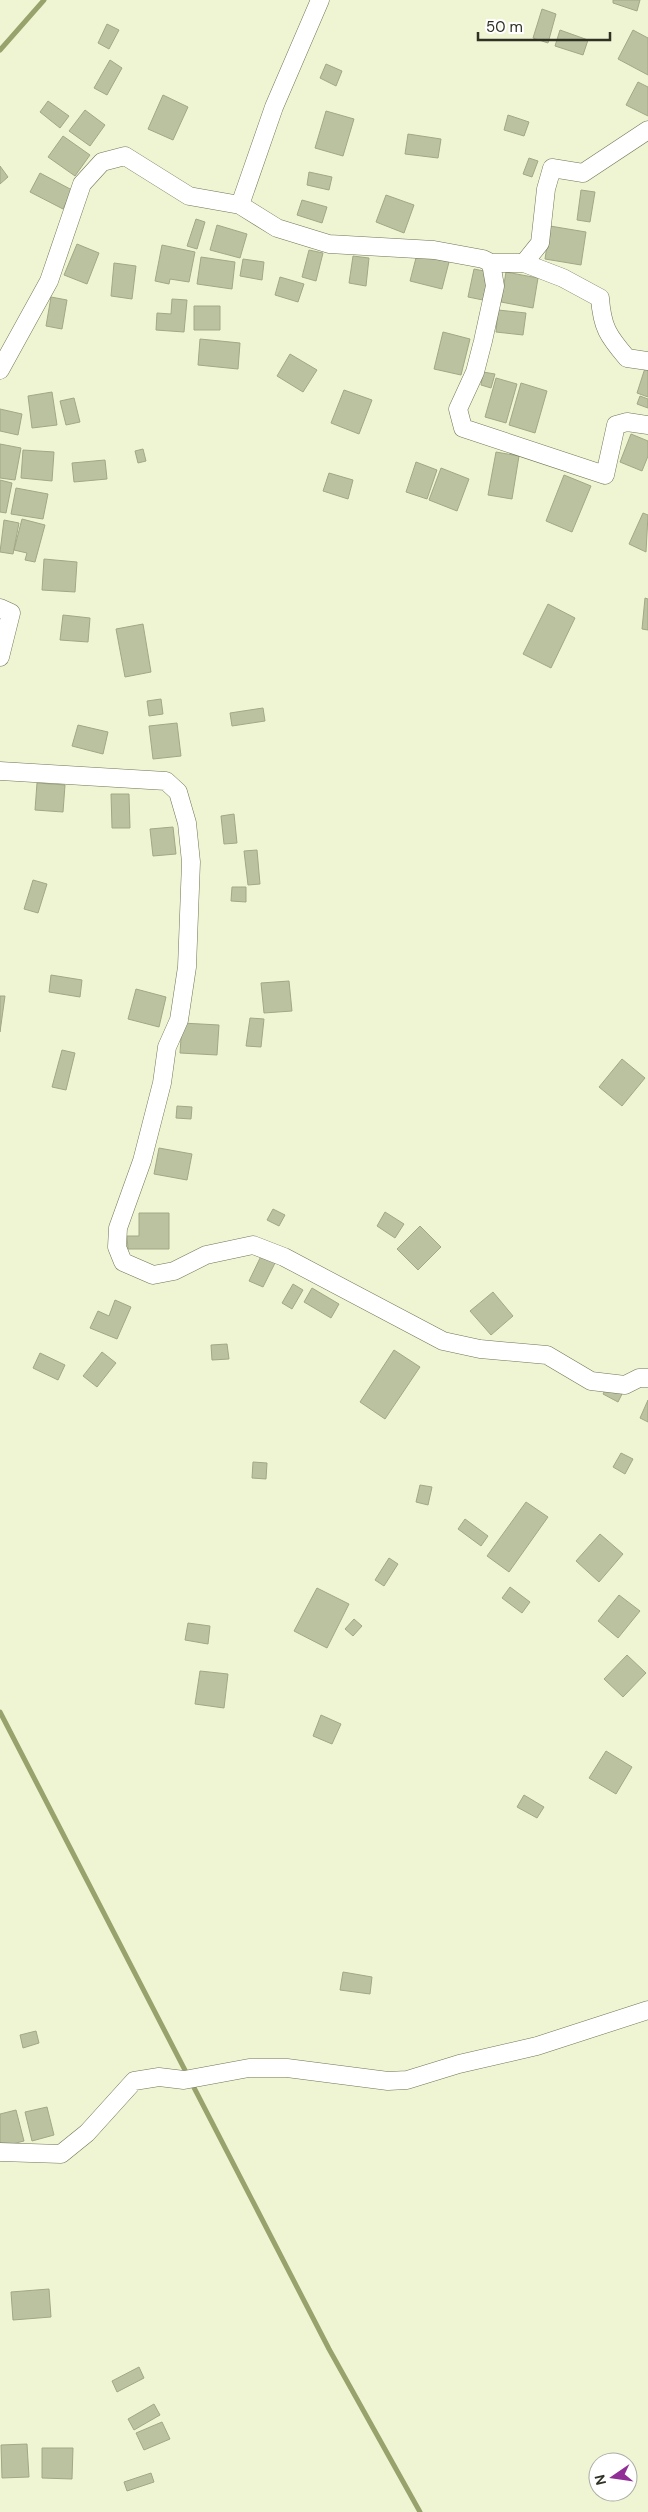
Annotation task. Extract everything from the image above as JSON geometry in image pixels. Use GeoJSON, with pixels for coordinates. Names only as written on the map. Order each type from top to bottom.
{"type":"FeatureCollection","features":[{"type":"Feature","properties":{"kind":"street"},"geometry":{"type":"LineString","coordinates":[[240,205],[274,107],[320,0]]}},
{"type":"Feature","properties":{"kind":"street"},"geometry":{"type":"LineString","coordinates":[[524,263],[540,242],[546,189],[552,168],[583,173],[648,130]]}},
{"type":"Feature","properties":{"kind":"street"},"geometry":{"type":"LineString","coordinates":[[0,370],[48,281],[82,184],[102,162],[125,156],[190,196],[240,205],[277,228],[329,244],[434,250],[483,259],[490,263],[524,263],[563,278],[600,298],[601,314],[609,337],[627,358],[648,360]]}},
{"type":"Feature","properties":{"kind":"street"},"geometry":{"type":"LineString","coordinates":[[490,263],[495,286],[475,372],[458,409],[463,428],[605,476],[616,425],[627,422],[648,426]]}},
{"type":"Feature","properties":{"kind":"street"},"geometry":{"type":"LineString","coordinates":[[0,608],[11,613],[0,656]]}},
{"type":"Feature","properties":{"kind":"street"},"geometry":{"type":"LineString","coordinates":[[0,771],[166,781],[178,792],[187,823],[191,862],[191,914],[179,1020],[167,1047],[162,1083],[142,1161],[118,1228],[117,1247],[123,1262],[153,1275],[174,1271],[206,1255],[253,1245],[284,1257],[443,1341],[480,1349],[547,1355],[592,1381],[625,1385],[639,1378],[648,1378]]}},
{"type":"Feature","properties":{"kind":"street"},"geometry":{"type":"LineString","coordinates":[[0,2152],[61,2154],[87,2133],[134,2081],[159,2077],[184,2080],[249,2068],[287,2068],[388,2081],[407,2080],[459,2064],[538,2046],[648,2010]]}},
{"type":"Feature","properties":{"kind":"building"},"geometry":{"type":"Polygon","coordinates":[[[613,0],[640,0],[637,11],[613,3],[613,0]]]}},
{"type":"Feature","properties":{"kind":"building"},"geometry":{"type":"Polygon","coordinates":[[[542,9],[556,14],[548,43],[533,38],[542,9]]]}},
{"type":"Feature","properties":{"kind":"building"},"geometry":{"type":"Polygon","coordinates":[[[107,24],[119,30],[109,49],[98,43],[107,24]]]}},
{"type":"Feature","properties":{"kind":"building"},"geometry":{"type":"Polygon","coordinates":[[[560,30],[588,40],[583,55],[555,46],[560,30]]]}},
{"type":"Feature","properties":{"kind":"building"},"geometry":{"type":"Polygon","coordinates":[[[633,30],[648,38],[648,75],[618,59],[633,30]]]}},
{"type":"Feature","properties":{"kind":"building"},"geometry":{"type":"Polygon","coordinates":[[[110,60],[122,68],[107,95],[94,88],[110,60]]]}},
{"type":"Feature","properties":{"kind":"building"},"geometry":{"type":"Polygon","coordinates":[[[326,64],[342,71],[336,86],[320,78],[326,64]]]}},
{"type":"Feature","properties":{"kind":"building"},"geometry":{"type":"Polygon","coordinates":[[[638,82],[648,87],[648,116],[626,105],[638,82]]]}},
{"type":"Feature","properties":{"kind":"building"},"geometry":{"type":"Polygon","coordinates":[[[163,95],[188,107],[173,140],[148,129],[163,95]]]}},
{"type":"Feature","properties":{"kind":"building"},"geometry":{"type":"Polygon","coordinates":[[[48,101],[69,116],[60,128],[40,112],[48,101]]]}},
{"type":"Feature","properties":{"kind":"building"},"geometry":{"type":"Polygon","coordinates":[[[85,110],[105,125],[90,146],[69,131],[85,110]]]}},
{"type":"Feature","properties":{"kind":"building"},"geometry":{"type":"Polygon","coordinates":[[[326,111],[354,119],[343,156],[315,148],[326,111]]]}},
{"type":"Feature","properties":{"kind":"building"},"geometry":{"type":"Polygon","coordinates":[[[508,115],[529,122],[524,136],[504,130],[508,115]]]}},
{"type":"Feature","properties":{"kind":"building"},"geometry":{"type":"Polygon","coordinates":[[[408,134],[441,139],[438,158],[405,154],[408,134]]]}},
{"type":"Feature","properties":{"kind":"building"},"geometry":{"type":"Polygon","coordinates":[[[63,136],[90,155],[75,176],[48,157],[63,136]]]}},
{"type":"Feature","properties":{"kind":"building"},"geometry":{"type":"Polygon","coordinates":[[[529,158],[538,161],[532,177],[523,174],[529,158]]]}},
{"type":"Feature","properties":{"kind":"building"},"geometry":{"type":"Polygon","coordinates":[[[0,166],[8,177],[0,184],[0,166]]]}},
{"type":"Feature","properties":{"kind":"building"},"geometry":{"type":"Polygon","coordinates":[[[309,172],[332,177],[329,190],[307,185],[309,172]]]}},
{"type":"Feature","properties":{"kind":"building"},"geometry":{"type":"Polygon","coordinates":[[[40,173],[72,190],[63,209],[30,192],[40,173]]]}},
{"type":"Feature","properties":{"kind":"building"},"geometry":{"type":"Polygon","coordinates":[[[581,190],[595,192],[590,222],[577,220],[581,190]]]}},
{"type":"Feature","properties":{"kind":"building"},"geometry":{"type":"Polygon","coordinates":[[[386,195],[414,205],[404,233],[376,222],[386,195]]]}},
{"type":"Feature","properties":{"kind":"building"},"geometry":{"type":"Polygon","coordinates":[[[302,200],[327,207],[322,223],[297,215],[302,200]]]}},
{"type":"Feature","properties":{"kind":"building"},"geometry":{"type":"Polygon","coordinates":[[[196,219],[205,222],[197,249],[187,246],[196,219]]]}},
{"type":"Feature","properties":{"kind":"building"},"geometry":{"type":"Polygon","coordinates":[[[217,225],[247,234],[240,258],[210,250],[217,225]]]}},
{"type":"Feature","properties":{"kind":"building"},"geometry":{"type":"Polygon","coordinates":[[[550,226],[586,232],[581,265],[545,259],[550,226]]]}},
{"type":"Feature","properties":{"kind":"building"},"geometry":{"type":"Polygon","coordinates":[[[77,244],[99,253],[87,284],[64,275],[77,244]]]}},
{"type":"Feature","properties":{"kind":"building"},"geometry":{"type":"Polygon","coordinates":[[[162,245],[195,252],[189,282],[170,279],[169,284],[155,281],[162,245]]]}},
{"type":"Feature","properties":{"kind":"building"},"geometry":{"type":"Polygon","coordinates":[[[309,250],[323,253],[316,281],[302,277],[309,250]]]}},
{"type":"Feature","properties":{"kind":"building"},"geometry":{"type":"Polygon","coordinates":[[[417,254],[449,262],[442,289],[410,281],[417,254]]]}},
{"type":"Feature","properties":{"kind":"building"},"geometry":{"type":"Polygon","coordinates":[[[353,256],[369,258],[366,286],[349,283],[353,256]]]}},
{"type":"Feature","properties":{"kind":"building"},"geometry":{"type":"Polygon","coordinates":[[[201,257],[235,262],[232,289],[197,284],[201,257]]]}},
{"type":"Feature","properties":{"kind":"building"},"geometry":{"type":"Polygon","coordinates":[[[243,259],[264,262],[262,280],[240,276],[243,259]]]}},
{"type":"Feature","properties":{"kind":"building"},"geometry":{"type":"Polygon","coordinates":[[[114,263],[136,266],[132,299],[111,296],[114,263]]]}},
{"type":"Feature","properties":{"kind":"building"},"geometry":{"type":"Polygon","coordinates":[[[474,269],[489,272],[483,300],[468,297],[474,269]]]}},
{"type":"Feature","properties":{"kind":"building"},"geometry":{"type":"Polygon","coordinates":[[[506,272],[538,278],[533,308],[501,302],[506,272]]]}},
{"type":"Feature","properties":{"kind":"building"},"geometry":{"type":"Polygon","coordinates":[[[280,277],[304,284],[298,302],[275,295],[280,277]]]}},
{"type":"Feature","properties":{"kind":"building"},"geometry":{"type":"Polygon","coordinates":[[[51,297],[67,300],[62,329],[46,326],[51,297]]]}},
{"type":"Feature","properties":{"kind":"building"},"geometry":{"type":"Polygon","coordinates":[[[172,299],[187,300],[184,332],[156,330],[157,313],[171,314],[172,299]]]}},
{"type":"Feature","properties":{"kind":"building"},"geometry":{"type":"Polygon","coordinates":[[[194,306],[220,306],[220,330],[194,330],[194,306]]]}},
{"type":"Feature","properties":{"kind":"building"},"geometry":{"type":"Polygon","coordinates":[[[498,310],[526,313],[523,335],[496,332],[498,310]]]}},
{"type":"Feature","properties":{"kind":"building"},"geometry":{"type":"Polygon","coordinates":[[[443,332],[470,339],[461,375],[434,369],[443,332]]]}},
{"type":"Feature","properties":{"kind":"building"},"geometry":{"type":"Polygon","coordinates":[[[200,339],[240,343],[238,369],[198,365],[200,339]]]}},
{"type":"Feature","properties":{"kind":"building"},"geometry":{"type":"Polygon","coordinates":[[[290,354],[317,370],[303,392],[277,376],[290,354]]]}},
{"type":"Feature","properties":{"kind":"building"},"geometry":{"type":"Polygon","coordinates":[[[646,365],[648,366],[648,397],[637,393],[646,365]]]}},
{"type":"Feature","properties":{"kind":"building"},"geometry":{"type":"Polygon","coordinates":[[[483,372],[495,374],[491,388],[481,385],[483,372]]]}},
{"type":"Feature","properties":{"kind":"building"},"geometry":{"type":"Polygon","coordinates":[[[496,378],[517,384],[506,423],[485,417],[496,378]]]}},
{"type":"Feature","properties":{"kind":"building"},"geometry":{"type":"Polygon","coordinates":[[[521,383],[547,391],[535,433],[509,425],[521,383]]]}},
{"type":"Feature","properties":{"kind":"building"},"geometry":{"type":"Polygon","coordinates":[[[344,390],[372,400],[359,434],[331,423],[344,390]]]}},
{"type":"Feature","properties":{"kind":"building"},"geometry":{"type":"Polygon","coordinates":[[[52,392],[57,425],[32,428],[28,396],[52,392]]]}},
{"type":"Feature","properties":{"kind":"building"},"geometry":{"type":"Polygon","coordinates":[[[640,396],[648,399],[648,408],[637,404],[640,396]]]}},
{"type":"Feature","properties":{"kind":"building"},"geometry":{"type":"Polygon","coordinates":[[[74,398],[80,422],[66,425],[60,401],[74,398]]]}},
{"type":"Feature","properties":{"kind":"building"},"geometry":{"type":"Polygon","coordinates":[[[0,409],[22,414],[18,435],[0,431],[0,409]]]}},
{"type":"Feature","properties":{"kind":"building"},"geometry":{"type":"Polygon","coordinates":[[[631,434],[648,441],[648,456],[642,471],[620,462],[631,434]]]}},
{"type":"Feature","properties":{"kind":"building"},"geometry":{"type":"Polygon","coordinates":[[[0,444],[21,448],[15,480],[0,478],[0,444]]]}},
{"type":"Feature","properties":{"kind":"building"},"geometry":{"type":"Polygon","coordinates":[[[143,449],[146,461],[138,463],[135,451],[143,449]]]}},
{"type":"Feature","properties":{"kind":"building"},"geometry":{"type":"Polygon","coordinates":[[[23,450],[54,452],[52,481],[21,478],[23,450]]]}},
{"type":"Feature","properties":{"kind":"building"},"geometry":{"type":"Polygon","coordinates":[[[496,452],[519,456],[512,499],[488,495],[496,452]]]}},
{"type":"Feature","properties":{"kind":"building"},"geometry":{"type":"Polygon","coordinates":[[[105,460],[107,479],[74,482],[72,463],[105,460]]]}},
{"type":"Feature","properties":{"kind":"building"},"geometry":{"type":"Polygon","coordinates":[[[416,462],[437,470],[427,499],[406,492],[416,462]]]}},
{"type":"Feature","properties":{"kind":"building"},"geometry":{"type":"Polygon","coordinates":[[[441,468],[469,479],[457,511],[429,500],[441,468]]]}},
{"type":"Feature","properties":{"kind":"building"},"geometry":{"type":"Polygon","coordinates":[[[329,473],[353,480],[348,499],[323,491],[329,473]]]}},
{"type":"Feature","properties":{"kind":"building"},"geometry":{"type":"Polygon","coordinates":[[[564,475],[591,486],[572,532],[546,521],[564,475]]]}},
{"type":"Feature","properties":{"kind":"building"},"geometry":{"type":"Polygon","coordinates":[[[0,480],[12,483],[6,513],[0,512],[0,480]]]}},
{"type":"Feature","properties":{"kind":"building"},"geometry":{"type":"Polygon","coordinates":[[[16,488],[48,494],[43,519],[11,514],[16,488]]]}},
{"type":"Feature","properties":{"kind":"building"},"geometry":{"type":"Polygon","coordinates":[[[643,513],[648,515],[646,552],[629,544],[643,513]]]}},
{"type":"Feature","properties":{"kind":"building"},"geometry":{"type":"Polygon","coordinates":[[[22,519],[45,525],[35,562],[25,560],[27,553],[14,550],[22,519]]]}},
{"type":"Feature","properties":{"kind":"building"},"geometry":{"type":"Polygon","coordinates":[[[4,520],[19,523],[13,554],[0,552],[4,520]]]}},
{"type":"Feature","properties":{"kind":"building"},"geometry":{"type":"Polygon","coordinates":[[[44,559],[77,562],[75,592],[42,590],[44,559]]]}},
{"type":"Feature","properties":{"kind":"building"},"geometry":{"type":"Polygon","coordinates":[[[645,598],[648,599],[648,630],[642,629],[645,598]]]}},
{"type":"Feature","properties":{"kind":"building"},"geometry":{"type":"Polygon","coordinates":[[[548,604],[575,618],[551,668],[523,654],[548,604]]]}},
{"type":"Feature","properties":{"kind":"building"},"geometry":{"type":"Polygon","coordinates":[[[63,615],[90,618],[88,642],[60,640],[63,615]]]}},
{"type":"Feature","properties":{"kind":"building"},"geometry":{"type":"Polygon","coordinates":[[[143,624],[151,672],[125,677],[116,629],[143,624]]]}},
{"type":"Feature","properties":{"kind":"building"},"geometry":{"type":"Polygon","coordinates":[[[161,699],[163,714],[149,716],[147,701],[161,699]]]}},
{"type":"Feature","properties":{"kind":"building"},"geometry":{"type":"Polygon","coordinates":[[[263,708],[265,721],[232,726],[230,713],[263,708]]]}},
{"type":"Feature","properties":{"kind":"building"},"geometry":{"type":"Polygon","coordinates":[[[177,723],[181,756],[153,759],[149,726],[177,723]]]}},
{"type":"Feature","properties":{"kind":"building"},"geometry":{"type":"Polygon","coordinates":[[[78,725],[108,732],[103,754],[72,746],[78,725]]]}},
{"type":"Feature","properties":{"kind":"building"},"geometry":{"type":"Polygon","coordinates":[[[37,783],[65,785],[63,812],[35,810],[37,783]]]}},
{"type":"Feature","properties":{"kind":"building"},"geometry":{"type":"Polygon","coordinates":[[[111,794],[129,794],[130,828],[112,828],[111,794]]]}},
{"type":"Feature","properties":{"kind":"building"},"geometry":{"type":"Polygon","coordinates":[[[234,814],[237,843],[224,844],[221,816],[234,814]]]}},
{"type":"Feature","properties":{"kind":"building"},"geometry":{"type":"Polygon","coordinates":[[[173,827],[176,854],[153,856],[150,829],[173,827]]]}},
{"type":"Feature","properties":{"kind":"building"},"geometry":{"type":"Polygon","coordinates":[[[257,850],[260,884],[248,885],[244,851],[257,850]]]}},
{"type":"Feature","properties":{"kind":"building"},"geometry":{"type":"Polygon","coordinates":[[[33,880],[47,884],[38,913],[24,909],[33,880]]]}},
{"type":"Feature","properties":{"kind":"building"},"geometry":{"type":"Polygon","coordinates":[[[232,887],[246,887],[246,902],[231,901],[232,887]]]}},
{"type":"Feature","properties":{"kind":"building"},"geometry":{"type":"Polygon","coordinates":[[[51,975],[82,980],[80,997],[49,992],[51,975]]]}},
{"type":"Feature","properties":{"kind":"building"},"geometry":{"type":"Polygon","coordinates":[[[289,981],[292,1011],[264,1013],[261,983],[289,981]]]}},
{"type":"Feature","properties":{"kind":"building"},"geometry":{"type":"Polygon","coordinates":[[[136,989],[166,997],[159,1027],[128,1019],[136,989]]]}},
{"type":"Feature","properties":{"kind":"building"},"geometry":{"type":"Polygon","coordinates":[[[0,996],[5,996],[0,1032],[0,996]]]}},
{"type":"Feature","properties":{"kind":"building"},"geometry":{"type":"Polygon","coordinates":[[[250,1018],[264,1019],[261,1047],[246,1046],[250,1018]]]}},
{"type":"Feature","properties":{"kind":"building"},"geometry":{"type":"Polygon","coordinates":[[[182,1023],[219,1025],[217,1055],[180,1053],[182,1023]]]}},
{"type":"Feature","properties":{"kind":"building"},"geometry":{"type":"Polygon","coordinates":[[[62,1050],[75,1053],[66,1090],[52,1087],[62,1050]]]}},
{"type":"Feature","properties":{"kind":"building"},"geometry":{"type":"Polygon","coordinates":[[[622,1059],[645,1078],[622,1106],[599,1087],[622,1059]]]}},
{"type":"Feature","properties":{"kind":"building"},"geometry":{"type":"Polygon","coordinates":[[[177,1106],[192,1107],[191,1119],[176,1118],[177,1106]]]}},
{"type":"Feature","properties":{"kind":"building"},"geometry":{"type":"Polygon","coordinates":[[[159,1148],[192,1154],[187,1180],[154,1174],[159,1148]]]}},
{"type":"Feature","properties":{"kind":"building"},"geometry":{"type":"Polygon","coordinates":[[[273,1209],[285,1215],[279,1226],[267,1220],[273,1209]]]}},
{"type":"Feature","properties":{"kind":"building"},"geometry":{"type":"Polygon","coordinates":[[[385,1212],[404,1224],[395,1238],[377,1226],[385,1212]]]}},
{"type":"Feature","properties":{"kind":"building"},"geometry":{"type":"Polygon","coordinates":[[[139,1213],[169,1213],[169,1249],[128,1249],[127,1236],[139,1236],[139,1213]]]}},
{"type":"Feature","properties":{"kind":"building"},"geometry":{"type":"Polygon","coordinates":[[[420,1226],[441,1247],[418,1270],[397,1249],[420,1226]]]}},
{"type":"Feature","properties":{"kind":"building"},"geometry":{"type":"Polygon","coordinates":[[[262,1254],[276,1261],[263,1287],[249,1281],[262,1254]]]}},
{"type":"Feature","properties":{"kind":"building"},"geometry":{"type":"Polygon","coordinates":[[[293,1284],[303,1290],[292,1309],[282,1303],[293,1284]]]}},
{"type":"Feature","properties":{"kind":"building"},"geometry":{"type":"Polygon","coordinates":[[[312,1288],[339,1304],[331,1318],[304,1302],[312,1288]]]}},
{"type":"Feature","properties":{"kind":"building"},"geometry":{"type":"Polygon","coordinates":[[[493,1292],[513,1316],[491,1335],[470,1311],[493,1292]]]}},
{"type":"Feature","properties":{"kind":"building"},"geometry":{"type":"Polygon","coordinates":[[[115,1300],[131,1307],[117,1339],[90,1328],[98,1311],[109,1316],[115,1300]]]}},
{"type":"Feature","properties":{"kind":"building"},"geometry":{"type":"Polygon","coordinates":[[[227,1344],[229,1359],[212,1360],[211,1345],[227,1344]]]}},
{"type":"Feature","properties":{"kind":"building"},"geometry":{"type":"Polygon","coordinates":[[[394,1350],[420,1367],[385,1419],[360,1402],[394,1350]]]}},
{"type":"Feature","properties":{"kind":"building"},"geometry":{"type":"Polygon","coordinates":[[[102,1352],[116,1363],[97,1387],[83,1376],[102,1352]]]}},
{"type":"Feature","properties":{"kind":"building"},"geometry":{"type":"Polygon","coordinates":[[[40,1353],[65,1365],[58,1380],[33,1368],[40,1353]]]}},
{"type":"Feature","properties":{"kind":"building"},"geometry":{"type":"Polygon","coordinates":[[[607,1386],[622,1394],[618,1402],[603,1394],[607,1386]]]}},
{"type":"Feature","properties":{"kind":"building"},"geometry":{"type":"Polygon","coordinates":[[[648,1400],[648,1422],[640,1418],[648,1400]]]}},
{"type":"Feature","properties":{"kind":"building"},"geometry":{"type":"Polygon","coordinates":[[[621,1453],[633,1459],[625,1474],[613,1467],[621,1453]]]}},
{"type":"Feature","properties":{"kind":"building"},"geometry":{"type":"Polygon","coordinates":[[[253,1462],[267,1463],[266,1479],[252,1478],[253,1462]]]}},
{"type":"Feature","properties":{"kind":"building"},"geometry":{"type":"Polygon","coordinates":[[[420,1485],[432,1487],[428,1505],[416,1502],[420,1485]]]}},
{"type":"Feature","properties":{"kind":"building"},"geometry":{"type":"Polygon","coordinates":[[[526,1502],[548,1517],[509,1572],[487,1556],[526,1502]]]}},
{"type":"Feature","properties":{"kind":"building"},"geometry":{"type":"Polygon","coordinates":[[[465,1519],[488,1536],[481,1546],[458,1529],[465,1519]]]}},
{"type":"Feature","properties":{"kind":"building"},"geometry":{"type":"Polygon","coordinates":[[[600,1534],[623,1554],[599,1582],[576,1561],[600,1534]]]}},
{"type":"Feature","properties":{"kind":"building"},"geometry":{"type":"Polygon","coordinates":[[[389,1558],[398,1564],[384,1586],[375,1580],[389,1558]]]}},
{"type":"Feature","properties":{"kind":"building"},"geometry":{"type":"Polygon","coordinates":[[[510,1587],[530,1602],[522,1613],[502,1598],[510,1587]]]}},
{"type":"Feature","properties":{"kind":"building"},"geometry":{"type":"Polygon","coordinates":[[[317,1588],[349,1604],[327,1648],[294,1631],[317,1588]]]}},
{"type":"Feature","properties":{"kind":"building"},"geometry":{"type":"Polygon","coordinates":[[[619,1595],[640,1611],[618,1638],[598,1621],[619,1595]]]}},
{"type":"Feature","properties":{"kind":"building"},"geometry":{"type":"Polygon","coordinates":[[[354,1619],[362,1626],[353,1636],[345,1629],[354,1619]]]}},
{"type":"Feature","properties":{"kind":"building"},"geometry":{"type":"Polygon","coordinates":[[[188,1623],[210,1626],[208,1644],[185,1640],[188,1623]]]}},
{"type":"Feature","properties":{"kind":"building"},"geometry":{"type":"Polygon","coordinates":[[[627,1655],[646,1673],[623,1697],[604,1679],[627,1655]]]}},
{"type":"Feature","properties":{"kind":"building"},"geometry":{"type":"Polygon","coordinates":[[[200,1671],[228,1674],[224,1708],[195,1704],[200,1671]]]}},
{"type":"Feature","properties":{"kind":"building"},"geometry":{"type":"Polygon","coordinates":[[[321,1715],[341,1724],[332,1744],[313,1736],[321,1715]]]}},
{"type":"Feature","properties":{"kind":"building"},"geometry":{"type":"Polygon","coordinates":[[[606,1751],[632,1767],[616,1794],[589,1778],[606,1751]]]}},
{"type":"Feature","properties":{"kind":"building"},"geometry":{"type":"Polygon","coordinates":[[[524,1795],[544,1807],[537,1818],[517,1807],[524,1795]]]}},
{"type":"Feature","properties":{"kind":"building"},"geometry":{"type":"Polygon","coordinates":[[[343,1972],[372,1977],[370,1994],[340,1990],[343,1972]]]}},
{"type":"Feature","properties":{"kind":"building"},"geometry":{"type":"Polygon","coordinates":[[[36,2031],[39,2043],[23,2048],[20,2035],[36,2031]]]}},
{"type":"Feature","properties":{"kind":"building"},"geometry":{"type":"Polygon","coordinates":[[[47,2107],[54,2135],[32,2141],[25,2112],[47,2107]]]}},
{"type":"Feature","properties":{"kind":"building"},"geometry":{"type":"Polygon","coordinates":[[[16,2110],[24,2141],[0,2147],[0,2114],[16,2110]]]}},
{"type":"Feature","properties":{"kind":"building"},"geometry":{"type":"Polygon","coordinates":[[[49,2289],[51,2317],[13,2320],[11,2292],[49,2289]]]}},
{"type":"Feature","properties":{"kind":"building"},"geometry":{"type":"Polygon","coordinates":[[[139,2367],[144,2378],[117,2392],[112,2381],[139,2367]]]}},
{"type":"Feature","properties":{"kind":"building"},"geometry":{"type":"Polygon","coordinates":[[[154,2404],[160,2415],[134,2430],[128,2419],[154,2404]]]}},
{"type":"Feature","properties":{"kind":"building"},"geometry":{"type":"Polygon","coordinates":[[[162,2422],[170,2439],[144,2450],[136,2433],[162,2422]]]}},
{"type":"Feature","properties":{"kind":"building"},"geometry":{"type":"Polygon","coordinates":[[[27,2444],[29,2477],[2,2478],[1,2445],[27,2444]]]}},
{"type":"Feature","properties":{"kind":"building"},"geometry":{"type":"Polygon","coordinates":[[[42,2448],[73,2448],[72,2479],[42,2478],[42,2448]]]}},
{"type":"Feature","properties":{"kind":"building"},"geometry":{"type":"Polygon","coordinates":[[[151,2473],[154,2482],[127,2491],[124,2482],[151,2473]]]}},
{"type":"Feature","properties":{"kind":"waterway"},"geometry":{"type":"LineString","coordinates":[[0,50],[44,0]]}},
{"type":"Feature","properties":{"kind":"waterway"},"geometry":{"type":"LineString","coordinates":[[0,1712],[329,2349],[420,2512]]}}]}
